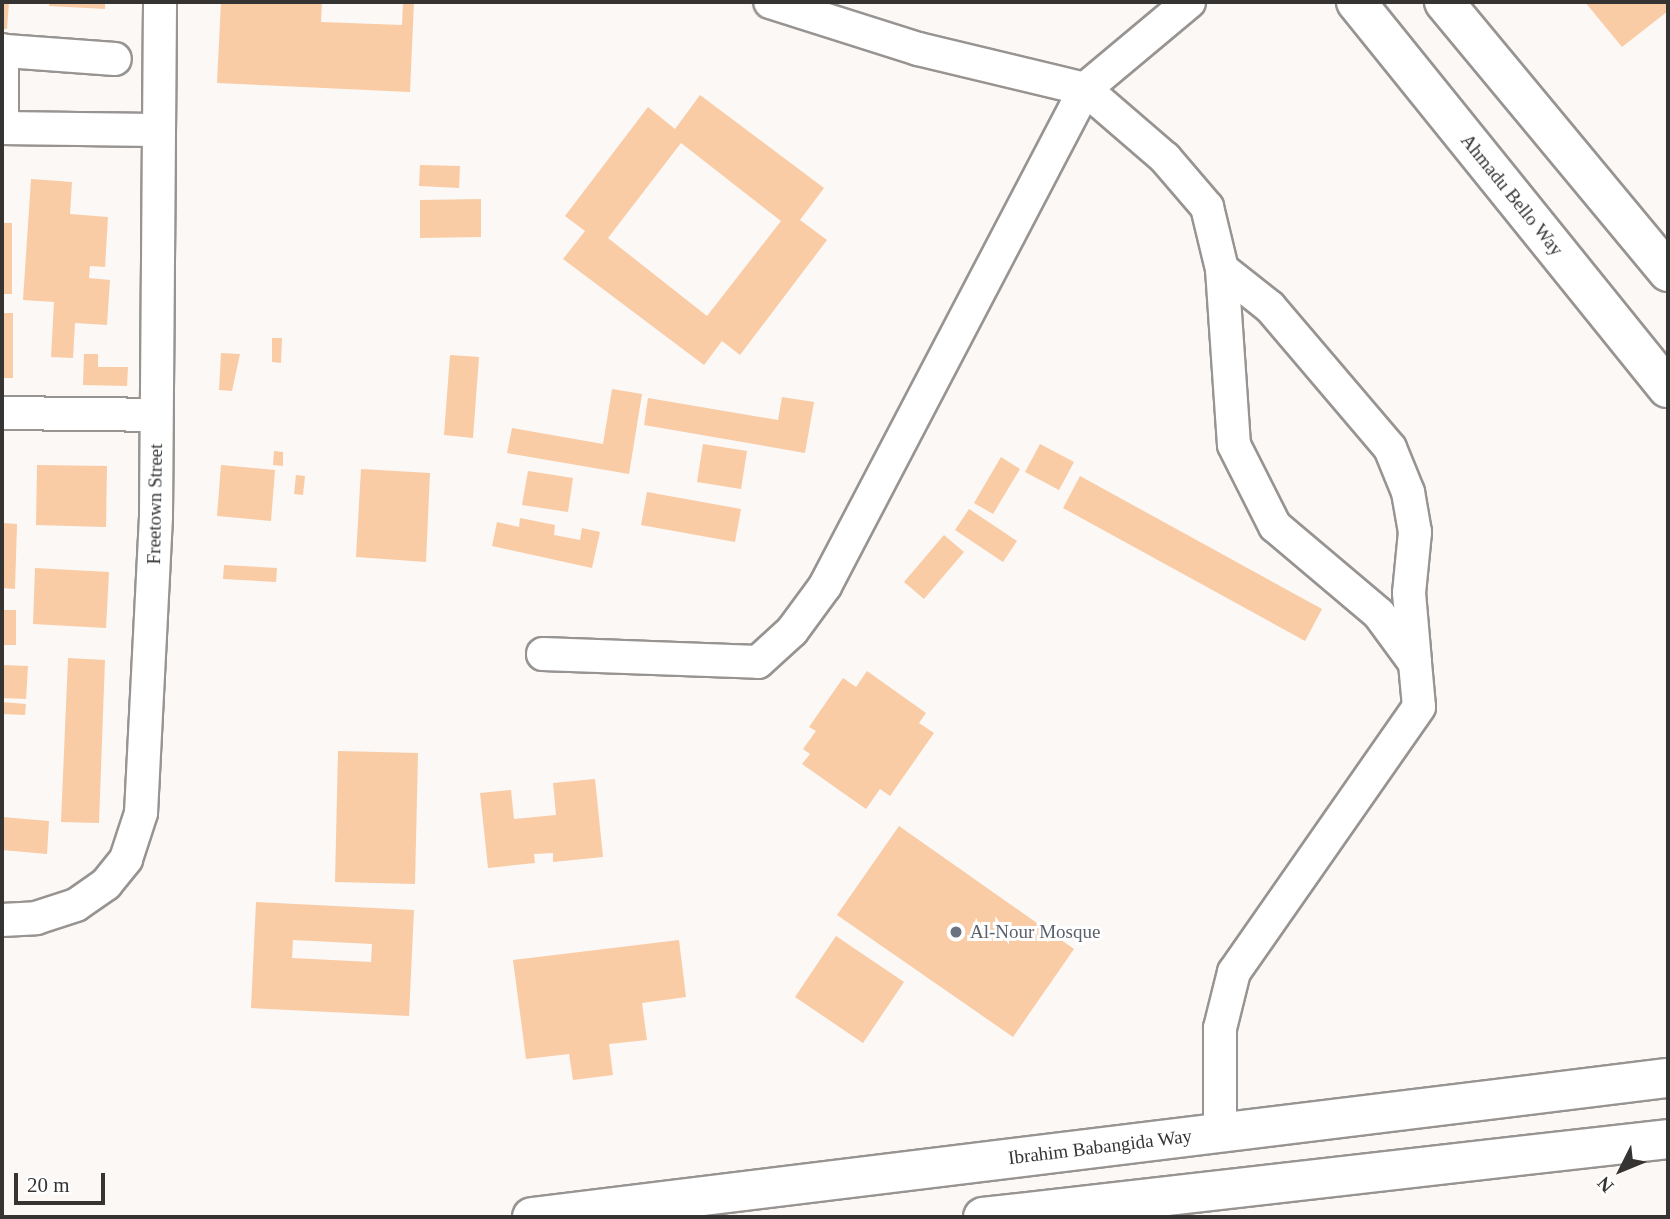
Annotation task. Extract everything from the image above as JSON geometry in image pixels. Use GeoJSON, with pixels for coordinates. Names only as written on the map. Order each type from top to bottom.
{"type":"FeatureCollection","features":[{"type":"Feature","properties":{"kind":"main road","name":"Ahmadu Bello Way"},"geometry":{"type":"LineString","coordinates":[[1356,2],[1668,388]]}},
{"type":"Feature","properties":{"kind":"main road"},"geometry":{"type":"LineString","coordinates":[[1444,2],[1668,272]]}},
{"type":"Feature","properties":{"kind":"main road","name":"Ibrahim Babangida Way"},"geometry":{"type":"LineString","coordinates":[[533,1217],[1668,1078]]}},
{"type":"Feature","properties":{"kind":"main road"},"geometry":{"type":"LineString","coordinates":[[983,1217],[1668,1139]]}},
{"type":"Feature","properties":{"kind":"street","name":"Freetown Street"},"geometry":{"type":"LineString","coordinates":[[2,920],[36,918],[76,905],[106,884],[126,859],[141,813],[156,415],[156,130],[160,2]]}},
{"type":"Feature","properties":{"kind":"street"},"geometry":{"type":"LineString","coordinates":[[770,2],[918,48],[1085,89],[1165,158],[1207,207],[1222,269],[1234,445],[1275,526],[1379,614],[1415,663]]}},
{"type":"Feature","properties":{"kind":"street"},"geometry":{"type":"LineString","coordinates":[[543,654],[758,662],[792,631],[825,586],[1085,89],[1189,2]]}},
{"type":"Feature","properties":{"kind":"street"},"geometry":{"type":"LineString","coordinates":[[115,59],[4,50],[2,128],[156,130]]}},
{"type":"Feature","properties":{"kind":"street"},"geometry":{"type":"LineString","coordinates":[[1220,1131],[1220,1028],[1234,972],[1419,708],[1409,593],[1415,533],[1408,492],[1390,448],[1270,307],[1222,269]]}},
{"type":"Feature","properties":{"kind":"street"},"geometry":{"type":"LineString","coordinates":[[2,413],[156,415]]}},
{"type":"Feature","properties":{"kind":"building"},"geometry":{"type":"Polygon","coordinates":[[[2,2],[9,2],[7,29],[2,29],[2,2]]]}},
{"type":"Feature","properties":{"kind":"building"},"geometry":{"type":"Polygon","coordinates":[[[50,2],[105,2],[105,9],[49,6],[50,2]]]}},
{"type":"Feature","properties":{"kind":"building"},"geometry":{"type":"Polygon","coordinates":[[[221,2],[322,2],[321,22],[402,25],[403,2],[414,2],[410,92],[217,83],[221,2]]]}},
{"type":"Feature","properties":{"kind":"building"},"geometry":{"type":"Polygon","coordinates":[[[1585,2],[1668,2],[1668,11],[1622,47],[1585,2]]]}},
{"type":"Feature","properties":{"kind":"building"},"geometry":{"type":"Polygon","coordinates":[[[700,95],[824,188],[800,220],[827,240],[740,355],[722,341],[704,365],[563,259],[585,231],[565,216],[648,107],[675,129],[700,95]],[[681,143],[608,238],[707,316],[781,221],[681,143]]]}},
{"type":"Feature","properties":{"kind":"building"},"geometry":{"type":"Polygon","coordinates":[[[420,165],[460,166],[459,188],[419,186],[420,165]]]}},
{"type":"Feature","properties":{"kind":"building"},"geometry":{"type":"Polygon","coordinates":[[[31,179],[72,182],[70,214],[108,217],[105,267],[90,266],[89,278],[110,280],[107,325],[75,323],[73,358],[51,357],[54,302],[23,300],[31,179]]]}},
{"type":"Feature","properties":{"kind":"building"},"geometry":{"type":"Polygon","coordinates":[[[481,199],[481,237],[420,238],[420,200],[481,199]]]}},
{"type":"Feature","properties":{"kind":"building"},"geometry":{"type":"Polygon","coordinates":[[[2,223],[12,223],[12,294],[2,294],[2,223]]]}},
{"type":"Feature","properties":{"kind":"building"},"geometry":{"type":"Polygon","coordinates":[[[2,313],[13,313],[13,378],[2,378],[2,313]]]}},
{"type":"Feature","properties":{"kind":"building"},"geometry":{"type":"Polygon","coordinates":[[[272,338],[282,338],[281,363],[272,362],[272,338]]]}},
{"type":"Feature","properties":{"kind":"building"},"geometry":{"type":"Polygon","coordinates":[[[221,353],[240,354],[232,391],[219,390],[221,353]]]}},
{"type":"Feature","properties":{"kind":"building"},"geometry":{"type":"Polygon","coordinates":[[[84,354],[98,354],[98,367],[128,367],[127,386],[83,385],[84,354]]]}},
{"type":"Feature","properties":{"kind":"building"},"geometry":{"type":"Polygon","coordinates":[[[450,355],[479,357],[473,438],[444,435],[450,355]]]}},
{"type":"Feature","properties":{"kind":"building"},"geometry":{"type":"Polygon","coordinates":[[[612,389],[642,394],[629,474],[507,453],[512,428],[603,444],[612,389]]]}},
{"type":"Feature","properties":{"kind":"building"},"geometry":{"type":"Polygon","coordinates":[[[782,397],[814,402],[805,453],[644,425],[648,398],[778,420],[782,397]]]}},
{"type":"Feature","properties":{"kind":"building"},"geometry":{"type":"Polygon","coordinates":[[[703,444],[747,451],[741,489],[697,482],[703,444]]]}},
{"type":"Feature","properties":{"kind":"building"},"geometry":{"type":"Polygon","coordinates":[[[1040,444],[1074,462],[1059,490],[1025,472],[1040,444]]]}},
{"type":"Feature","properties":{"kind":"building"},"geometry":{"type":"Polygon","coordinates":[[[274,451],[283,452],[283,466],[273,465],[274,451]]]}},
{"type":"Feature","properties":{"kind":"building"},"geometry":{"type":"Polygon","coordinates":[[[1001,457],[1020,469],[993,514],[974,503],[1001,457]]]}},
{"type":"Feature","properties":{"kind":"building"},"geometry":{"type":"Polygon","coordinates":[[[37,465],[107,466],[106,527],[36,525],[37,465]]]}},
{"type":"Feature","properties":{"kind":"building"},"geometry":{"type":"Polygon","coordinates":[[[221,465],[275,470],[271,521],[217,516],[221,465]]]}},
{"type":"Feature","properties":{"kind":"building"},"geometry":{"type":"Polygon","coordinates":[[[361,469],[430,473],[426,562],[356,557],[361,469]]]}},
{"type":"Feature","properties":{"kind":"building"},"geometry":{"type":"Polygon","coordinates":[[[528,471],[573,478],[568,512],[522,505],[528,471]]]}},
{"type":"Feature","properties":{"kind":"building"},"geometry":{"type":"Polygon","coordinates":[[[296,475],[305,476],[303,495],[294,494],[296,475]]]}},
{"type":"Feature","properties":{"kind":"building"},"geometry":{"type":"Polygon","coordinates":[[[1080,476],[1322,609],[1305,641],[1063,508],[1080,476]]]}},
{"type":"Feature","properties":{"kind":"building"},"geometry":{"type":"Polygon","coordinates":[[[647,492],[741,509],[735,542],[641,525],[647,492]]]}},
{"type":"Feature","properties":{"kind":"building"},"geometry":{"type":"Polygon","coordinates":[[[969,509],[1017,541],[1003,562],[955,530],[969,509]]]}},
{"type":"Feature","properties":{"kind":"building"},"geometry":{"type":"Polygon","coordinates":[[[520,518],[555,525],[554,535],[580,540],[582,528],[600,532],[592,568],[492,546],[497,522],[519,527],[520,518]]]}},
{"type":"Feature","properties":{"kind":"building"},"geometry":{"type":"Polygon","coordinates":[[[2,523],[17,524],[15,589],[2,588],[2,523]]]}},
{"type":"Feature","properties":{"kind":"building"},"geometry":{"type":"Polygon","coordinates":[[[944,535],[964,552],[924,599],[904,582],[944,535]]]}},
{"type":"Feature","properties":{"kind":"building"},"geometry":{"type":"Polygon","coordinates":[[[224,565],[277,568],[276,582],[223,579],[224,565]]]}},
{"type":"Feature","properties":{"kind":"building"},"geometry":{"type":"Polygon","coordinates":[[[35,568],[109,572],[106,628],[33,624],[35,568]]]}},
{"type":"Feature","properties":{"kind":"building"},"geometry":{"type":"Polygon","coordinates":[[[2,610],[16,610],[16,645],[2,645],[2,610]]]}},
{"type":"Feature","properties":{"kind":"building"},"geometry":{"type":"Polygon","coordinates":[[[68,658],[105,660],[99,823],[61,822],[68,658]]]}},
{"type":"Feature","properties":{"kind":"building"},"geometry":{"type":"Polygon","coordinates":[[[2,665],[28,666],[26,699],[2,698],[2,665]]]}},
{"type":"Feature","properties":{"kind":"building"},"geometry":{"type":"Polygon","coordinates":[[[867,671],[926,713],[919,723],[934,733],[890,796],[880,789],[866,809],[802,764],[810,754],[803,749],[816,731],[809,727],[843,678],[856,687],[867,671]]]}},
{"type":"Feature","properties":{"kind":"building"},"geometry":{"type":"Polygon","coordinates":[[[2,702],[26,704],[25,715],[2,714],[2,702]]]}},
{"type":"Feature","properties":{"kind":"building"},"geometry":{"type":"Polygon","coordinates":[[[338,751],[418,753],[415,884],[335,882],[338,751]]]}},
{"type":"Feature","properties":{"kind":"building"},"geometry":{"type":"Polygon","coordinates":[[[595,779],[603,857],[553,862],[553,853],[534,854],[535,863],[488,868],[480,793],[511,790],[514,819],[556,815],[553,783],[595,779]]]}},
{"type":"Feature","properties":{"kind":"building"},"geometry":{"type":"Polygon","coordinates":[[[2,817],[49,821],[47,854],[2,850],[2,817]]]}},
{"type":"Feature","properties":{"kind":"building","name":"Al-Nour Mosque"},"geometry":{"type":"Polygon","coordinates":[[[899,826],[1074,949],[1013,1037],[837,915],[899,826]]]}},
{"type":"Feature","properties":{"kind":"building"},"geometry":{"type":"Polygon","coordinates":[[[256,902],[414,910],[409,1016],[251,1008],[256,902]],[[293,940],[292,958],[371,962],[372,944],[293,940]]]}},
{"type":"Feature","properties":{"kind":"building"},"geometry":{"type":"Polygon","coordinates":[[[836,936],[904,982],[863,1043],[795,997],[836,936]]]}},
{"type":"Feature","properties":{"kind":"building"},"geometry":{"type":"Polygon","coordinates":[[[679,940],[686,997],[642,1003],[647,1040],[609,1044],[613,1075],[573,1080],[569,1054],[526,1059],[513,960],[679,940]]]}},
{"type":"Feature","properties":{"kind":"place","name":"Al-Nour Mosque"},"geometry":{"type":"Point","coordinates":[956,932]}}]}
